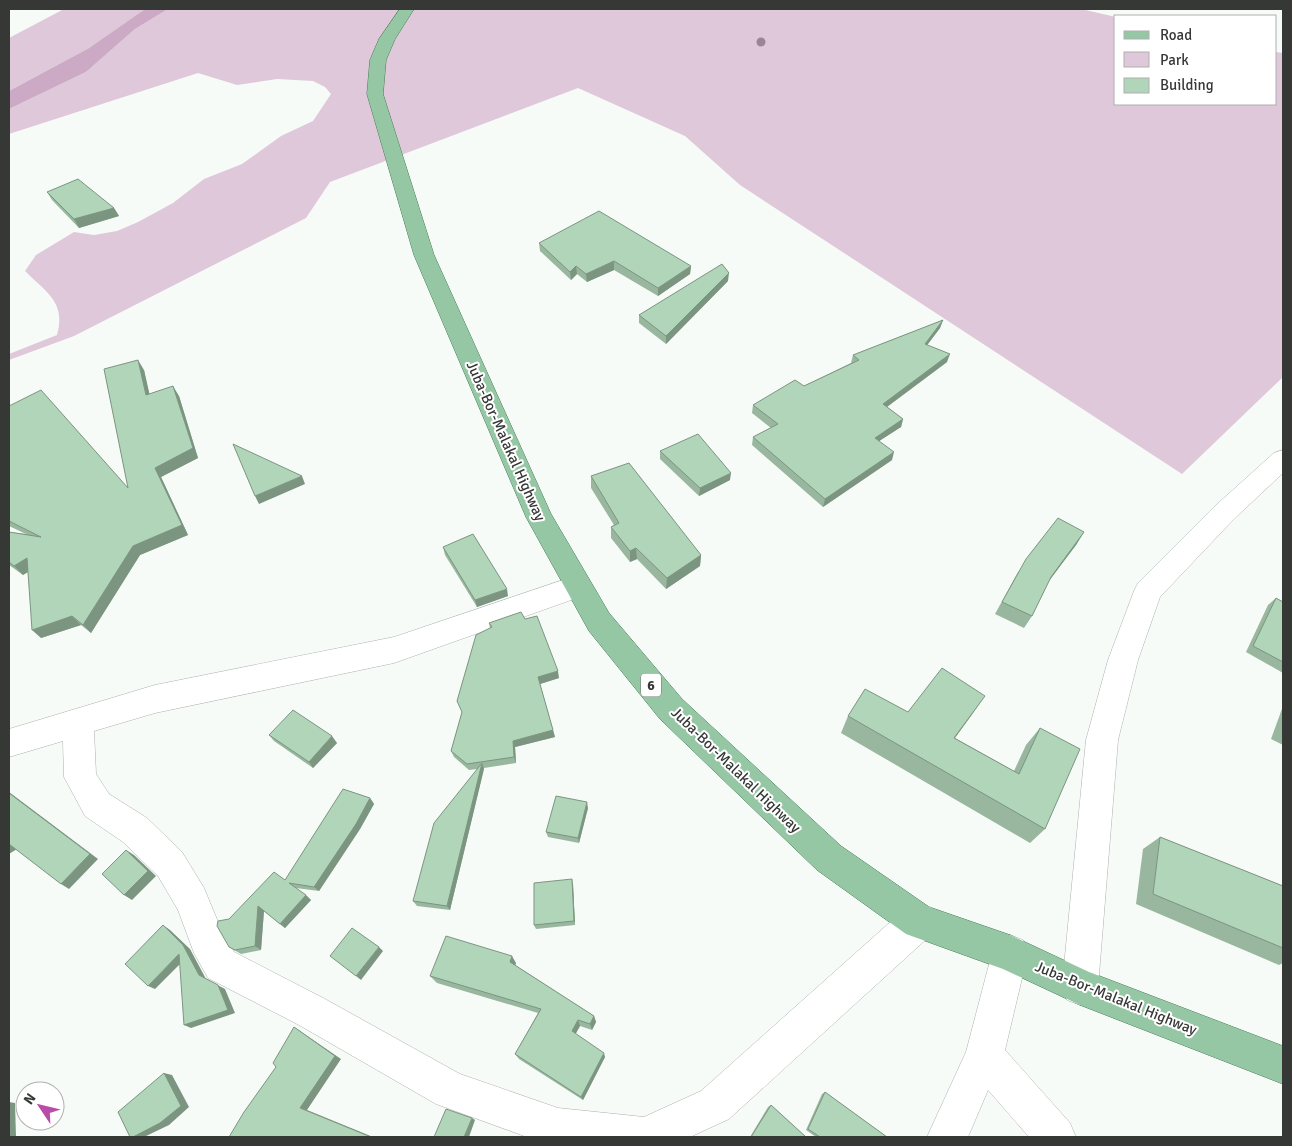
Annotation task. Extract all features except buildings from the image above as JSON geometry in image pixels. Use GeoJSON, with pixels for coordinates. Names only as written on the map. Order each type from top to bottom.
{"type":"FeatureCollection","features":[{"type":"Feature","properties":{"kind":"main road","name":"Juba-Bor-Malakal Highway"},"geometry":{"type":"LineString","coordinates":[[407,9],[387,39],[378,60],[375,94],[424,255],[524,489],[598,622],[671,709],[829,858],[919,920],[1010,953],[1080,987],[1283,1064]]}},
{"type":"Feature","properties":{"kind":"street"},"geometry":{"type":"LineString","coordinates":[[1080,987],[1102,740],[1123,660],[1148,591],[1224,512],[1283,459]]}},
{"type":"Feature","properties":{"kind":"street"},"geometry":{"type":"LineString","coordinates":[[9,743],[155,699],[394,650],[578,586]]}},
{"type":"Feature","properties":{"kind":"street"},"geometry":{"type":"LineString","coordinates":[[78,722],[80,777],[97,805],[135,830],[170,864],[192,900],[206,940],[220,965],[312,1012],[450,1090],[558,1128],[645,1137],[715,1105],[919,920]]}},
{"type":"Feature","properties":{"kind":"street"},"geometry":{"type":"LineString","coordinates":[[948,1137],[984,1056],[1010,953]]}},
{"type":"Feature","properties":{"kind":"street"},"geometry":{"type":"LineString","coordinates":[[984,1056],[1056,1137]]}},
{"type":"Feature","properties":{"kind":"green space"},"geometry":{"type":"Polygon","coordinates":[[[64,9],[145,9],[89,48],[9,91],[9,38],[64,9]]]}},
{"type":"Feature","properties":{"kind":"green space"},"geometry":{"type":"Polygon","coordinates":[[[168,9],[1081,9],[1114,17],[1114,105],[1277,105],[1277,52],[1283,53],[1283,377],[1182,474],[740,185],[685,136],[578,88],[330,182],[306,218],[74,336],[9,360],[9,354],[57,335],[59,314],[57,306],[47,292],[25,271],[36,255],[74,232],[94,235],[117,231],[173,203],[204,179],[242,164],[281,136],[313,121],[331,94],[325,87],[313,81],[277,79],[237,85],[198,73],[9,134],[9,109],[86,72],[135,29],[168,9]]]}},
{"type":"Feature","properties":{"kind":"shaded area"},"geometry":{"type":"Polygon","coordinates":[[[145,9],[168,9],[135,29],[86,72],[9,109],[9,91],[89,48],[145,9]]]}}]}
